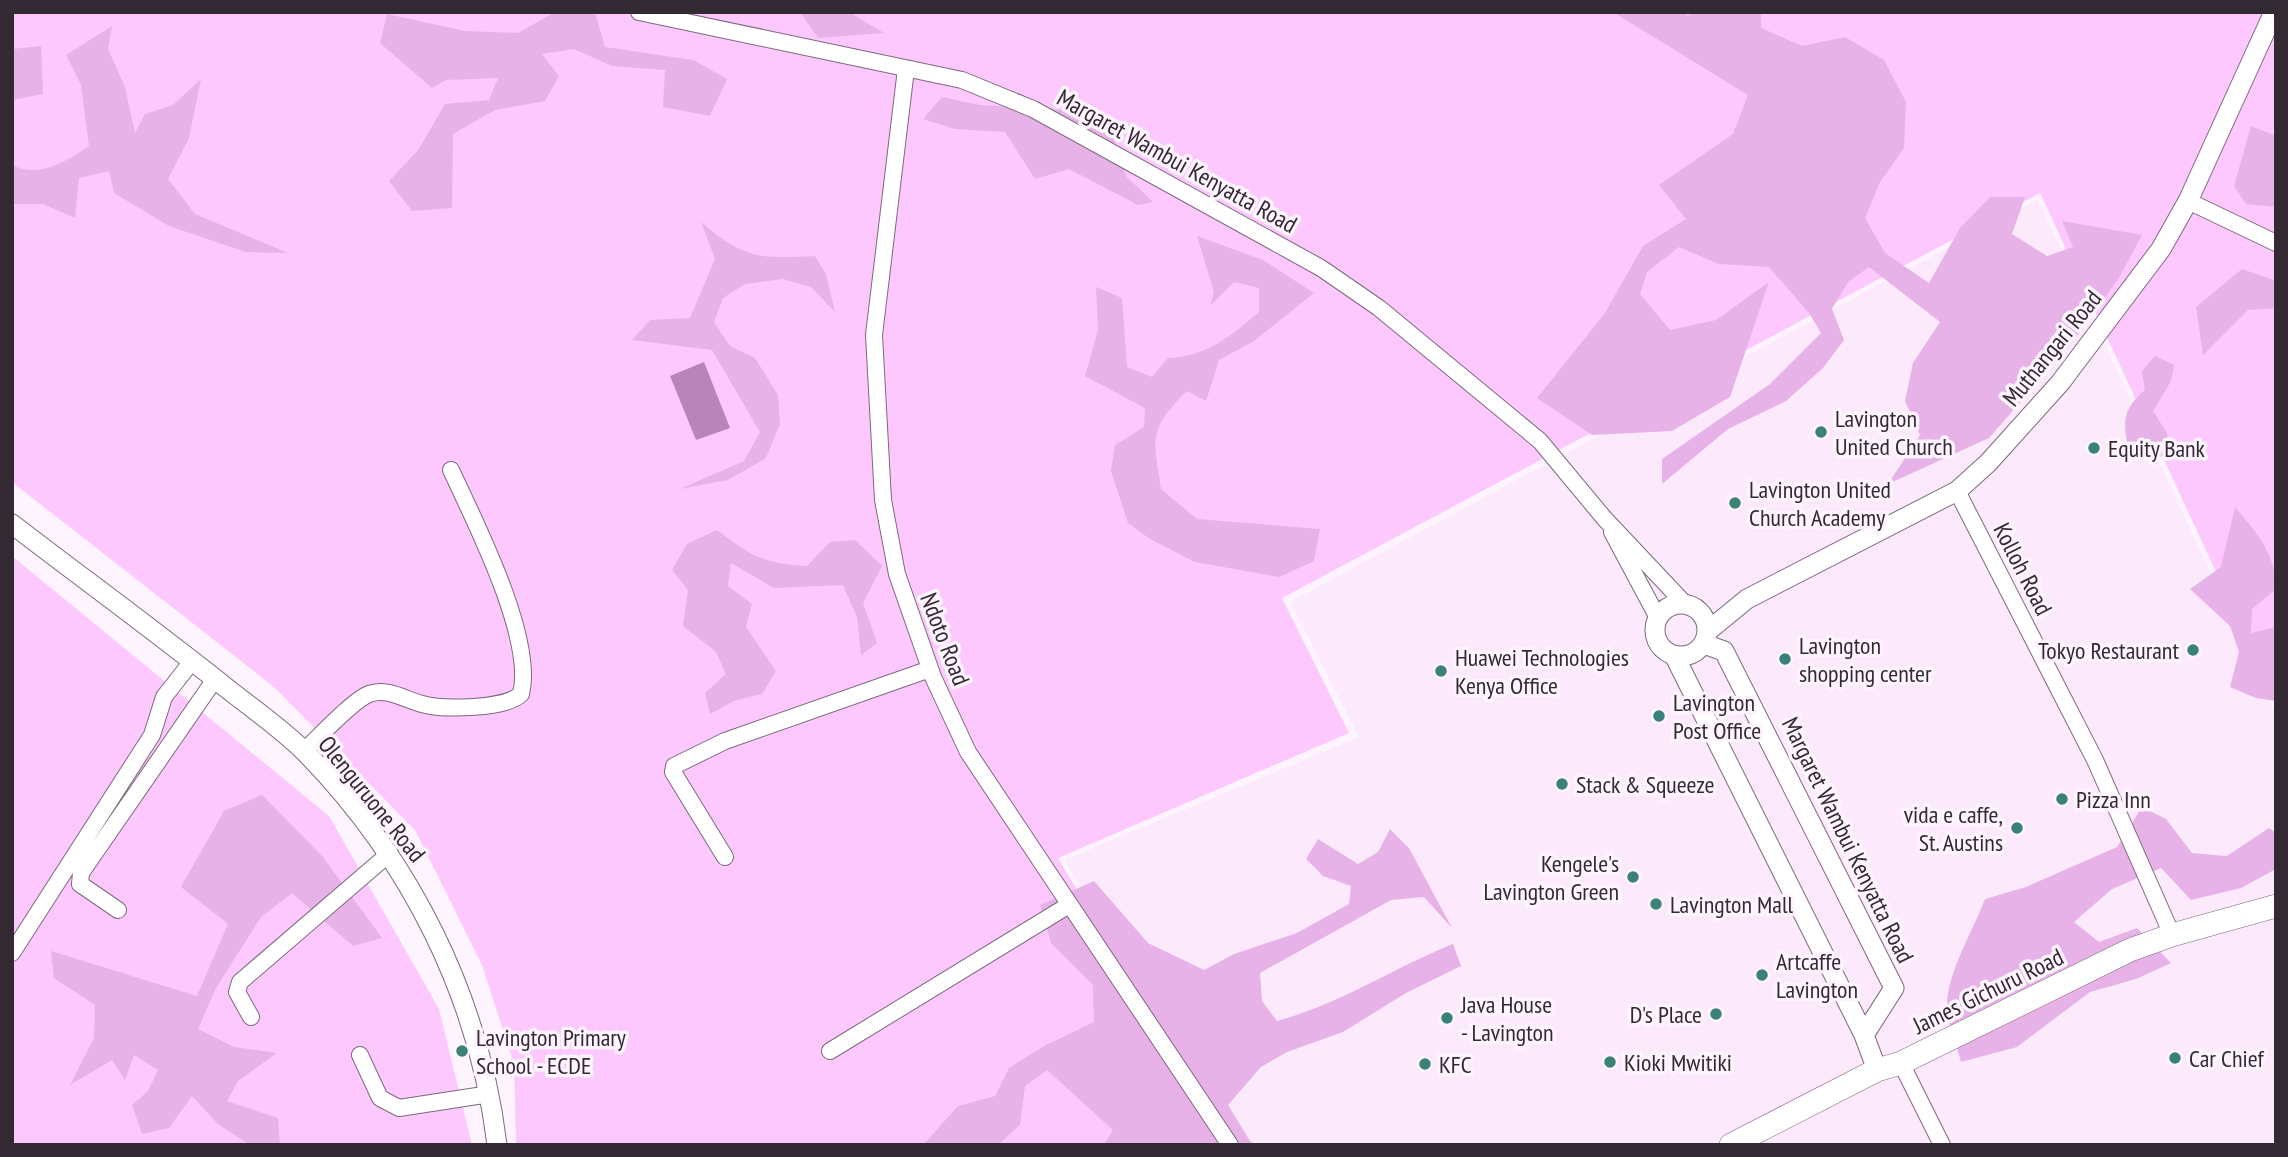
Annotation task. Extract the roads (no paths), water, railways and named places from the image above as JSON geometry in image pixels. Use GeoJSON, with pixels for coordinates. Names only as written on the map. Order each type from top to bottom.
{"type":"FeatureCollection","features":[{"type":"Feature","properties":{"kind":"main road","name":"James Gichuru Road"},"geometry":{"type":"LineString","coordinates":[[1731,1145],[1877,1070],[1901,1063],[2130,950],[2172,934],[2276,905]]}},
{"type":"Feature","properties":{"kind":"street","name":"Margaret Wambui Kenyatta Road"},"geometry":{"type":"LineString","coordinates":[[639,12],[962,80],[1033,109],[1339,279],[1379,308],[1540,441],[1604,518],[1692,607]]}},
{"type":"Feature","properties":{"kind":"street","name":"Muthangari Road"},"geometry":{"type":"LineString","coordinates":[[1706,637],[1747,598],[1957,491],[1988,463],[2060,383],[2161,249],[2188,201],[2274,12]]}},
{"type":"Feature","properties":{"kind":"street","name":"Ndoto Road"},"geometry":{"type":"LineString","coordinates":[[906,69],[874,335],[883,500],[897,574],[930,669],[968,752],[1230,1145]]}},
{"type":"Feature","properties":{"kind":"street"},"geometry":{"type":"LineString","coordinates":[[2188,201],[2276,243]]}},
{"type":"Feature","properties":{"kind":"street"},"geometry":{"type":"LineString","coordinates":[[304,751],[369,694],[387,693],[423,705],[474,706],[503,704],[514,701],[521,694],[524,683],[522,667],[508,598],[451,470]]}},
{"type":"Feature","properties":{"kind":"street","name":"Kolloh Road"},"geometry":{"type":"LineString","coordinates":[[1957,491],[2095,760],[2172,934]]}},
{"type":"Feature","properties":{"kind":"street","name":"Margaret Wambui Kenyatta Road"},"geometry":{"type":"LineString","coordinates":[[1604,518],[1658,618]]}},
{"type":"Feature","properties":{"kind":"street","name":"Olenguruone Road"},"geometry":{"type":"LineString","coordinates":[[12,524],[192,660],[304,751],[390,853],[436,935],[460,992],[490,1094],[497,1145]]}},
{"type":"Feature","properties":{"kind":"street","name":"Muthangari Road"},"geometry":{"type":"LineString","coordinates":[[1692,607],[1747,598]]}},
{"type":"Feature","properties":{"kind":"street"},"geometry":{"type":"LineString","coordinates":[[1674,655],[1687,655],[1706,637],[1706,620],[1692,607],[1669,606],[1658,618],[1655,631],[1659,643],[1674,655],[1864,1035],[1877,1070]]}},
{"type":"Feature","properties":{"kind":"street","name":"Margaret Wambui Kenyatta Road"},"geometry":{"type":"LineString","coordinates":[[1706,637],[1724,651],[1894,988],[1864,1035]]}},
{"type":"Feature","properties":{"kind":"street"},"geometry":{"type":"LineString","coordinates":[[12,953],[152,735],[163,697],[192,660]]}},
{"type":"Feature","properties":{"kind":"street"},"geometry":{"type":"LineString","coordinates":[[724,857],[673,772],[674,766],[725,741],[930,669]]}},
{"type":"Feature","properties":{"kind":"street"},"geometry":{"type":"LineString","coordinates":[[118,911],[80,884],[81,873],[215,679]]}},
{"type":"Feature","properties":{"kind":"street"},"geometry":{"type":"LineString","coordinates":[[251,1017],[237,992],[240,982],[390,853]]}},
{"type":"Feature","properties":{"kind":"street"},"geometry":{"type":"LineString","coordinates":[[830,1051],[1069,905]]}},
{"type":"Feature","properties":{"kind":"street"},"geometry":{"type":"LineString","coordinates":[[360,1055],[380,1098],[398,1108],[490,1094]]}},
{"type":"Feature","properties":{"kind":"street"},"geometry":{"type":"LineString","coordinates":[[1901,1063],[1942,1145]]}},
{"type":"Feature","properties":{"kind":"place","name":"Lavington United Church"},"geometry":{"type":"Point","coordinates":[1821,432]}},
{"type":"Feature","properties":{"kind":"place","name":"Equity Bank"},"geometry":{"type":"Point","coordinates":[2094,448]}},
{"type":"Feature","properties":{"kind":"place","name":"Lavington United Church Academy"},"geometry":{"type":"Point","coordinates":[1735,503]}},
{"type":"Feature","properties":{"kind":"place","name":"Tokyo Restaurant"},"geometry":{"type":"Point","coordinates":[2193,650]}},
{"type":"Feature","properties":{"kind":"place","name":"Lavington shopping center"},"geometry":{"type":"Point","coordinates":[1785,659]}},
{"type":"Feature","properties":{"kind":"place","name":"Huawei Technologies Kenya Office"},"geometry":{"type":"Point","coordinates":[1441,671]}},
{"type":"Feature","properties":{"kind":"place","name":"Lavington Post Office"},"geometry":{"type":"Point","coordinates":[1659,716]}},
{"type":"Feature","properties":{"kind":"place","name":"Stack & Squeeze"},"geometry":{"type":"Point","coordinates":[1562,784]}},
{"type":"Feature","properties":{"kind":"place","name":"Pizza Inn"},"geometry":{"type":"Point","coordinates":[2062,799]}},
{"type":"Feature","properties":{"kind":"place","name":"vida e caffe, St. Austins"},"geometry":{"type":"Point","coordinates":[2017,828]}},
{"type":"Feature","properties":{"kind":"place","name":"Kengele's Lavington Green"},"geometry":{"type":"Point","coordinates":[1633,877]}},
{"type":"Feature","properties":{"kind":"place","name":"Lavington Mall"},"geometry":{"type":"Point","coordinates":[1656,904]}},
{"type":"Feature","properties":{"kind":"place","name":"Artcaffe Lavington"},"geometry":{"type":"Point","coordinates":[1762,975]}},
{"type":"Feature","properties":{"kind":"place","name":"D's Place"},"geometry":{"type":"Point","coordinates":[1716,1014]}},
{"type":"Feature","properties":{"kind":"place","name":"Java House - Lavington"},"geometry":{"type":"Point","coordinates":[1447,1018]}},
{"type":"Feature","properties":{"kind":"place","name":"Lavington Primary School - ECDE"},"geometry":{"type":"Point","coordinates":[462,1051]}},
{"type":"Feature","properties":{"kind":"place","name":"Car Chief"},"geometry":{"type":"Point","coordinates":[2175,1058]}},
{"type":"Feature","properties":{"kind":"place","name":"Kioki Mwitiki"},"geometry":{"type":"Point","coordinates":[1610,1062]}},
{"type":"Feature","properties":{"kind":"place","name":"KFC"},"geometry":{"type":"Point","coordinates":[1425,1064]}}]}
